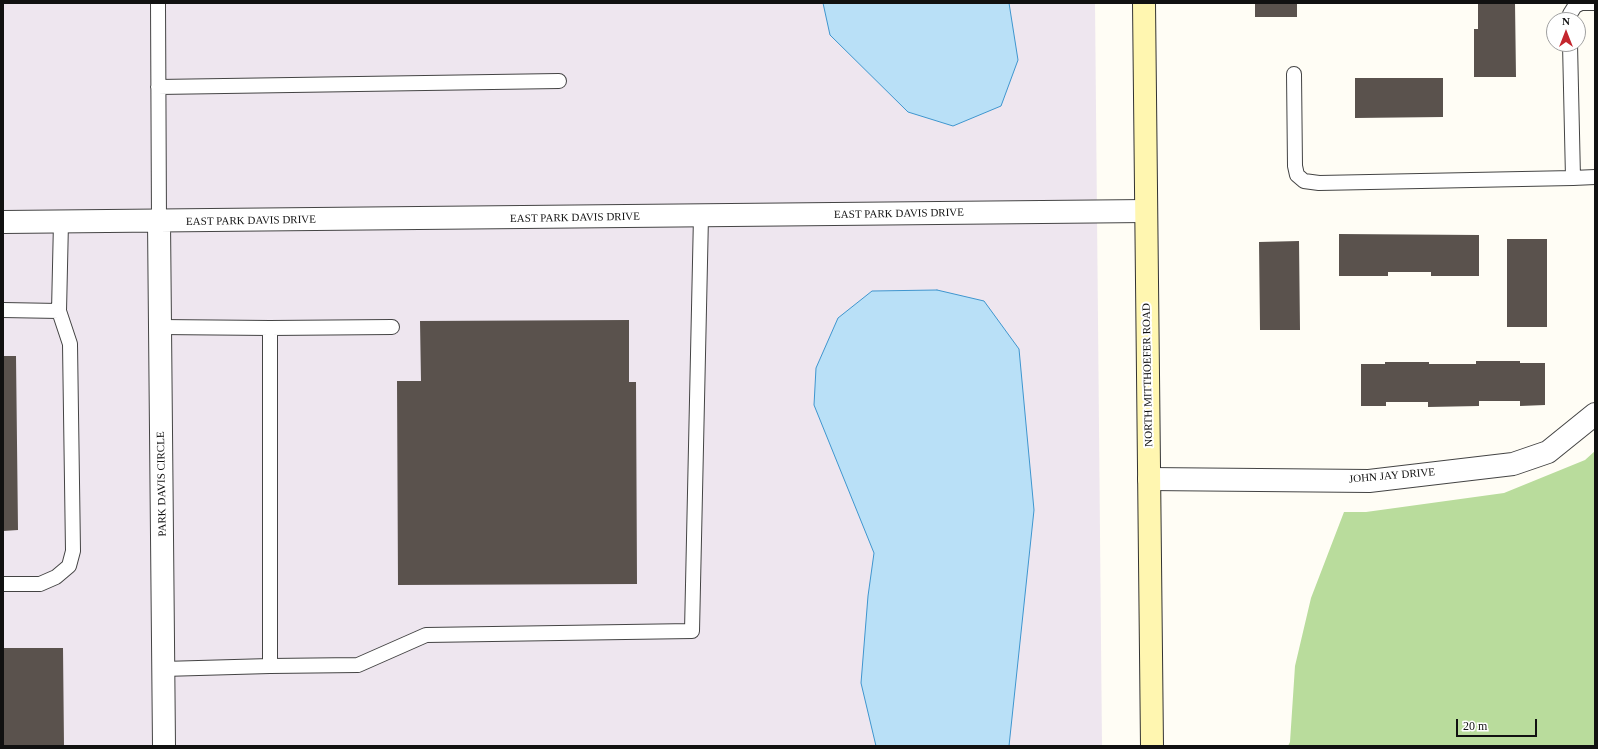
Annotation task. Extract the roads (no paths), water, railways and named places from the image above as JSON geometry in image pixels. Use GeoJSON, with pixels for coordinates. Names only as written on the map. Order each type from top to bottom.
{"type":"FeatureCollection","features":[{"type":"Feature","properties":{"kind":"main road","name":"NORTH MITTHOEFER ROAD"},"geometry":{"type":"LineString","coordinates":[[1144,3],[1152,746]]}},
{"type":"Feature","properties":{"kind":"street","name":"EAST PARK DAVIS DRIVE"},"geometry":{"type":"LineString","coordinates":[[3,222],[159,222],[1146,211]]}},
{"type":"Feature","properties":{"kind":"street","name":"PARK DAVIS CIRCLE"},"geometry":{"type":"LineString","coordinates":[[159,222],[164,746]]}},
{"type":"Feature","properties":{"kind":"street","name":"JOHN JAY DRIVE"},"geometry":{"type":"LineString","coordinates":[[1149,479],[1369,480],[1513,464],[1548,452],[1595,414]]}},
{"type":"Feature","properties":{"kind":"lane"},"geometry":{"type":"LineString","coordinates":[[158,3],[159,222]]}},
{"type":"Feature","properties":{"kind":"lane"},"geometry":{"type":"LineString","coordinates":[[1571,12],[1575,6],[1581,3],[1595,3]]}},
{"type":"Feature","properties":{"kind":"lane"},"geometry":{"type":"LineString","coordinates":[[1570,52],[1573,178]]}},
{"type":"Feature","properties":{"kind":"lane"},"geometry":{"type":"LineString","coordinates":[[1294,74],[1295,166],[1297,175],[1304,181],[1327,183],[1595,177]]}},
{"type":"Feature","properties":{"kind":"lane"},"geometry":{"type":"LineString","coordinates":[[158,87],[559,81]]}},
{"type":"Feature","properties":{"kind":"lane"},"geometry":{"type":"LineString","coordinates":[[163,669],[358,665],[426,635],[692,631],[701,216]]}},
{"type":"Feature","properties":{"kind":"lane"},"geometry":{"type":"LineString","coordinates":[[3,584],[40,584],[56,577],[69,566],[73,551],[70,344],[59,311],[61,222]]}},
{"type":"Feature","properties":{"kind":"lane"},"geometry":{"type":"LineString","coordinates":[[3,310],[59,311]]}},
{"type":"Feature","properties":{"kind":"lane"},"geometry":{"type":"LineString","coordinates":[[160,326],[270,328],[392,327]]}},
{"type":"Feature","properties":{"kind":"lane"},"geometry":{"type":"LineString","coordinates":[[270,328],[270,666]]}},
{"type":"Feature","properties":{"kind":"water"},"geometry":{"type":"Polygon","coordinates":[[[823,3],[1009,3],[1018,60],[1001,106],[953,126],[908,112],[830,35],[823,3]]]}},
{"type":"Feature","properties":{"kind":"water"},"geometry":{"type":"Polygon","coordinates":[[[937,290],[984,301],[1019,349],[1034,510],[1009,746],[876,746],[861,683],[868,596],[874,553],[814,405],[816,368],[838,318],[872,291],[937,290]]]}}]}
